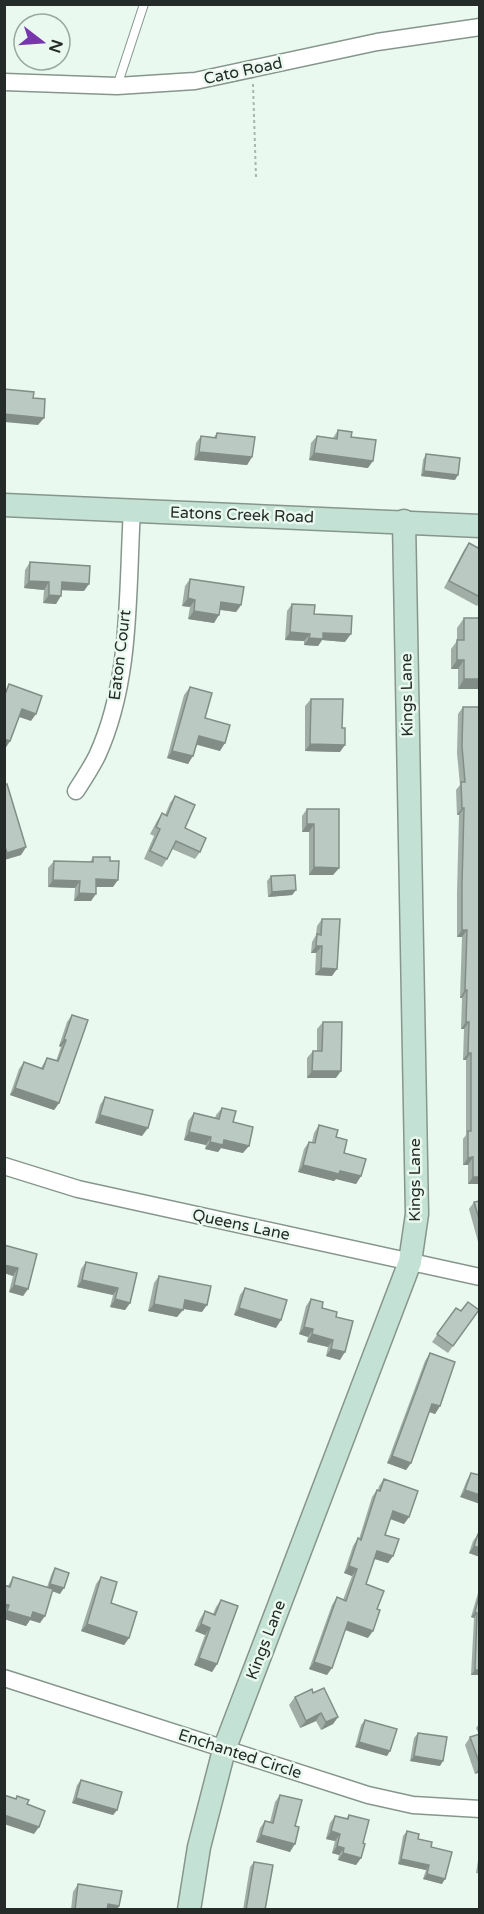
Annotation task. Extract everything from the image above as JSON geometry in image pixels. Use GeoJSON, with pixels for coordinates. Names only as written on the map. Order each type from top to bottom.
{"type":"FeatureCollection","features":[{"type":"Feature","properties":{"kind":"street","name":"Cato Road"},"geometry":{"type":"LineString","coordinates":[[4,82],[117,86],[195,81],[376,42],[480,27]]}},
{"type":"Feature","properties":{"kind":"street","name":"Eatons Creek Road"},"geometry":{"type":"LineString","coordinates":[[4,505],[480,525]]}},
{"type":"Feature","properties":{"kind":"street","name":"Eaton Court"},"geometry":{"type":"LineString","coordinates":[[76,791],[97,756],[121,675],[132,510]]}},
{"type":"Feature","properties":{"kind":"street","name":"Kings Lane"},"geometry":{"type":"LineString","coordinates":[[189,1910],[199,1847],[224,1750],[410,1262],[417,1214],[404,521]]}},
{"type":"Feature","properties":{"kind":"street","name":"Queens Lane"},"geometry":{"type":"LineString","coordinates":[[4,1166],[78,1189],[480,1277]]}},
{"type":"Feature","properties":{"kind":"street","name":"Enchanted Circle"},"geometry":{"type":"LineString","coordinates":[[4,1678],[368,1795],[413,1805],[480,1809]]}},
{"type":"Feature","properties":{"kind":"lane"},"geometry":{"type":"LineString","coordinates":[[117,86],[144,4]]}},
{"type":"Feature","properties":{"kind":"path"},"geometry":{"type":"LineString","coordinates":[[249,69],[255,103],[256,177]]}},
{"type":"Feature","properties":{"kind":"building"},"geometry":{"type":"Polygon","coordinates":[[[4,389],[34,392],[33,398],[45,399],[44,418],[4,414],[4,389]]]}},
{"type":"Feature","properties":{"kind":"building"},"geometry":{"type":"Polygon","coordinates":[[[338,430],[352,432],[351,437],[376,440],[373,461],[314,453],[317,436],[337,439],[338,430]]]}},
{"type":"Feature","properties":{"kind":"building"},"geometry":{"type":"Polygon","coordinates":[[[217,433],[255,437],[252,457],[199,452],[201,436],[216,438],[217,433]]]}},
{"type":"Feature","properties":{"kind":"building"},"geometry":{"type":"Polygon","coordinates":[[[426,454],[460,458],[458,475],[424,471],[426,454]]]}},
{"type":"Feature","properties":{"kind":"building"},"geometry":{"type":"Polygon","coordinates":[[[469,543],[480,549],[480,597],[449,581],[469,543]]]}},
{"type":"Feature","properties":{"kind":"building"},"geometry":{"type":"Polygon","coordinates":[[[30,562],[90,566],[89,584],[62,582],[61,596],[49,595],[49,582],[29,581],[30,562]]]}},
{"type":"Feature","properties":{"kind":"building"},"geometry":{"type":"Polygon","coordinates":[[[190,579],[244,587],[241,605],[221,602],[219,615],[194,611],[195,600],[188,598],[190,579]]]}},
{"type":"Feature","properties":{"kind":"building"},"geometry":{"type":"Polygon","coordinates":[[[292,604],[315,605],[314,614],[352,616],[351,634],[323,633],[323,639],[309,638],[310,634],[290,632],[292,604]]]}},
{"type":"Feature","properties":{"kind":"building"},"geometry":{"type":"Polygon","coordinates":[[[464,618],[480,618],[480,679],[464,679],[464,660],[457,660],[457,640],[464,640],[464,618]]]}},
{"type":"Feature","properties":{"kind":"building"},"geometry":{"type":"Polygon","coordinates":[[[9,684],[42,696],[36,714],[22,709],[10,741],[4,739],[4,697],[9,684]]]}},
{"type":"Feature","properties":{"kind":"building"},"geometry":{"type":"Polygon","coordinates":[[[190,687],[212,693],[205,718],[230,725],[225,743],[199,736],[193,756],[172,751],[190,687]]]}},
{"type":"Feature","properties":{"kind":"building"},"geometry":{"type":"Polygon","coordinates":[[[311,699],[343,699],[342,728],[345,728],[345,745],[310,744],[311,699]]]}},
{"type":"Feature","properties":{"kind":"building"},"geometry":{"type":"Polygon","coordinates":[[[463,707],[480,707],[480,1177],[473,1177],[473,1157],[468,1158],[468,1131],[471,1131],[471,1053],[468,1053],[469,1022],[466,1022],[467,930],[462,930],[464,808],[462,808],[461,782],[465,782],[462,746],[463,707]]]}},
{"type":"Feature","properties":{"kind":"building"},"geometry":{"type":"Polygon","coordinates":[[[4,784],[7,784],[26,847],[7,853],[4,844],[4,784]]]}},
{"type":"Feature","properties":{"kind":"building"},"geometry":{"type":"Polygon","coordinates":[[[175,796],[195,805],[185,828],[206,838],[200,852],[176,841],[167,859],[150,851],[160,829],[156,827],[162,813],[167,816],[175,796]]]}},
{"type":"Feature","properties":{"kind":"building"},"geometry":{"type":"Polygon","coordinates":[[[307,809],[339,809],[339,868],[314,867],[314,824],[307,824],[307,809]]]}},
{"type":"Feature","properties":{"kind":"building"},"geometry":{"type":"Polygon","coordinates":[[[93,857],[110,857],[110,861],[119,861],[118,880],[96,879],[96,894],[79,893],[80,881],[53,880],[54,861],[93,862],[93,857]]]}},
{"type":"Feature","properties":{"kind":"building"},"geometry":{"type":"Polygon","coordinates":[[[295,875],[296,890],[272,892],[271,876],[295,875]]]}},
{"type":"Feature","properties":{"kind":"building"},"geometry":{"type":"Polygon","coordinates":[[[322,919],[340,919],[337,969],[321,968],[322,946],[316,946],[317,934],[321,935],[322,919]]]}},
{"type":"Feature","properties":{"kind":"building"},"geometry":{"type":"Polygon","coordinates":[[[72,1015],[88,1020],[59,1103],[15,1088],[24,1062],[43,1069],[47,1058],[58,1061],[72,1015]]]}},
{"type":"Feature","properties":{"kind":"building"},"geometry":{"type":"Polygon","coordinates":[[[323,1022],[342,1022],[341,1071],[312,1071],[313,1051],[322,1051],[323,1022]]]}},
{"type":"Feature","properties":{"kind":"building"},"geometry":{"type":"Polygon","coordinates":[[[105,1097],[153,1110],[148,1128],[100,1115],[105,1097]]]}},
{"type":"Feature","properties":{"kind":"building"},"geometry":{"type":"Polygon","coordinates":[[[222,1108],[236,1111],[233,1122],[253,1127],[249,1146],[224,1140],[223,1145],[210,1142],[211,1137],[189,1132],[194,1113],[219,1119],[222,1108]]]}},
{"type":"Feature","properties":{"kind":"building"},"geometry":{"type":"Polygon","coordinates":[[[319,1125],[338,1130],[336,1137],[347,1140],[344,1153],[366,1159],[361,1176],[340,1171],[339,1174],[303,1165],[309,1142],[315,1143],[319,1125]]]}},
{"type":"Feature","properties":{"kind":"building"},"geometry":{"type":"Polygon","coordinates":[[[480,1201],[480,1222],[474,1202],[480,1201]]]}},
{"type":"Feature","properties":{"kind":"building"},"geometry":{"type":"Polygon","coordinates":[[[4,1245],[37,1254],[28,1289],[14,1285],[18,1268],[4,1265],[4,1245]]]}},
{"type":"Feature","properties":{"kind":"building"},"geometry":{"type":"Polygon","coordinates":[[[86,1262],[137,1273],[130,1303],[115,1299],[118,1288],[82,1280],[86,1262]]]}},
{"type":"Feature","properties":{"kind":"building"},"geometry":{"type":"Polygon","coordinates":[[[159,1276],[211,1286],[207,1305],[185,1300],[183,1310],[154,1304],[159,1276]]]}},
{"type":"Feature","properties":{"kind":"building"},"geometry":{"type":"Polygon","coordinates":[[[245,1288],[287,1300],[281,1320],[239,1308],[245,1288]]]}},
{"type":"Feature","properties":{"kind":"building"},"geometry":{"type":"Polygon","coordinates":[[[311,1299],[323,1302],[322,1308],[337,1312],[336,1317],[353,1321],[345,1352],[331,1349],[333,1340],[312,1334],[313,1329],[304,1327],[311,1299]]]}},
{"type":"Feature","properties":{"kind":"building"},"geometry":{"type":"Polygon","coordinates":[[[468,1302],[479,1310],[453,1346],[437,1334],[456,1308],[461,1311],[468,1302]]]}},
{"type":"Feature","properties":{"kind":"building"},"geometry":{"type":"Polygon","coordinates":[[[430,1353],[455,1362],[440,1406],[432,1404],[411,1463],[392,1456],[430,1353]]]}},
{"type":"Feature","properties":{"kind":"building"},"geometry":{"type":"Polygon","coordinates":[[[471,1473],[480,1475],[480,1495],[465,1490],[471,1473]]]}},
{"type":"Feature","properties":{"kind":"building"},"geometry":{"type":"Polygon","coordinates":[[[384,1479],[418,1491],[409,1517],[393,1511],[385,1535],[399,1539],[393,1556],[377,1551],[366,1584],[384,1591],[377,1609],[380,1610],[373,1631],[348,1622],[332,1668],[314,1662],[337,1597],[346,1601],[357,1569],[349,1566],[358,1538],[361,1540],[377,1490],[380,1491],[384,1479]]]}},
{"type":"Feature","properties":{"kind":"building"},"geometry":{"type":"Polygon","coordinates":[[[480,1534],[480,1548],[474,1546],[480,1534]]]}},
{"type":"Feature","properties":{"kind":"building"},"geometry":{"type":"Polygon","coordinates":[[[55,1568],[69,1573],[64,1588],[50,1584],[55,1568]]]}},
{"type":"Feature","properties":{"kind":"building"},"geometry":{"type":"Polygon","coordinates":[[[13,1577],[53,1589],[45,1616],[33,1612],[31,1618],[7,1611],[9,1605],[4,1604],[4,1585],[10,1587],[13,1577]]]}},
{"type":"Feature","properties":{"kind":"building"},"geometry":{"type":"Polygon","coordinates":[[[101,1577],[117,1582],[111,1603],[137,1612],[129,1638],[87,1624],[101,1577]]]}},
{"type":"Feature","properties":{"kind":"building"},"geometry":{"type":"Polygon","coordinates":[[[480,1592],[480,1670],[475,1670],[477,1613],[475,1612],[480,1592]]]}},
{"type":"Feature","properties":{"kind":"building"},"geometry":{"type":"Polygon","coordinates":[[[221,1600],[238,1606],[217,1664],[199,1658],[210,1628],[201,1624],[205,1611],[215,1615],[221,1600]]]}},
{"type":"Feature","properties":{"kind":"building"},"geometry":{"type":"Polygon","coordinates":[[[324,1688],[338,1717],[326,1722],[321,1713],[306,1721],[295,1697],[312,1689],[313,1693],[324,1688]]]}},
{"type":"Feature","properties":{"kind":"building"},"geometry":{"type":"Polygon","coordinates":[[[365,1720],[397,1729],[390,1751],[359,1742],[365,1720]]]}},
{"type":"Feature","properties":{"kind":"building"},"geometry":{"type":"Polygon","coordinates":[[[418,1733],[447,1737],[443,1761],[414,1756],[418,1733]]]}},
{"type":"Feature","properties":{"kind":"building"},"geometry":{"type":"Polygon","coordinates":[[[480,1734],[480,1765],[470,1737],[480,1734]]]}},
{"type":"Feature","properties":{"kind":"building"},"geometry":{"type":"Polygon","coordinates":[[[81,1780],[122,1792],[117,1810],[76,1798],[81,1780]]]}},
{"type":"Feature","properties":{"kind":"building"},"geometry":{"type":"Polygon","coordinates":[[[4,1795],[29,1800],[27,1804],[45,1811],[39,1827],[4,1815],[4,1795]]]}},
{"type":"Feature","properties":{"kind":"building"},"geometry":{"type":"Polygon","coordinates":[[[280,1795],[302,1800],[295,1826],[299,1827],[295,1844],[261,1835],[265,1821],[273,1823],[280,1795]]]}},
{"type":"Feature","properties":{"kind":"building"},"geometry":{"type":"Polygon","coordinates":[[[349,1815],[369,1820],[361,1858],[343,1853],[344,1848],[337,1846],[340,1834],[331,1831],[335,1816],[348,1819],[349,1815]]]}},
{"type":"Feature","properties":{"kind":"building"},"geometry":{"type":"Polygon","coordinates":[[[407,1831],[419,1834],[418,1839],[432,1842],[431,1847],[452,1852],[445,1879],[427,1874],[429,1865],[401,1859],[407,1831]]]}},
{"type":"Feature","properties":{"kind":"building"},"geometry":{"type":"Polygon","coordinates":[[[254,1862],[273,1865],[265,1910],[246,1910],[254,1862]]]}},
{"type":"Feature","properties":{"kind":"building"},"geometry":{"type":"Polygon","coordinates":[[[78,1884],[122,1891],[119,1906],[108,1904],[107,1910],[75,1910],[78,1884]]]}}]}
